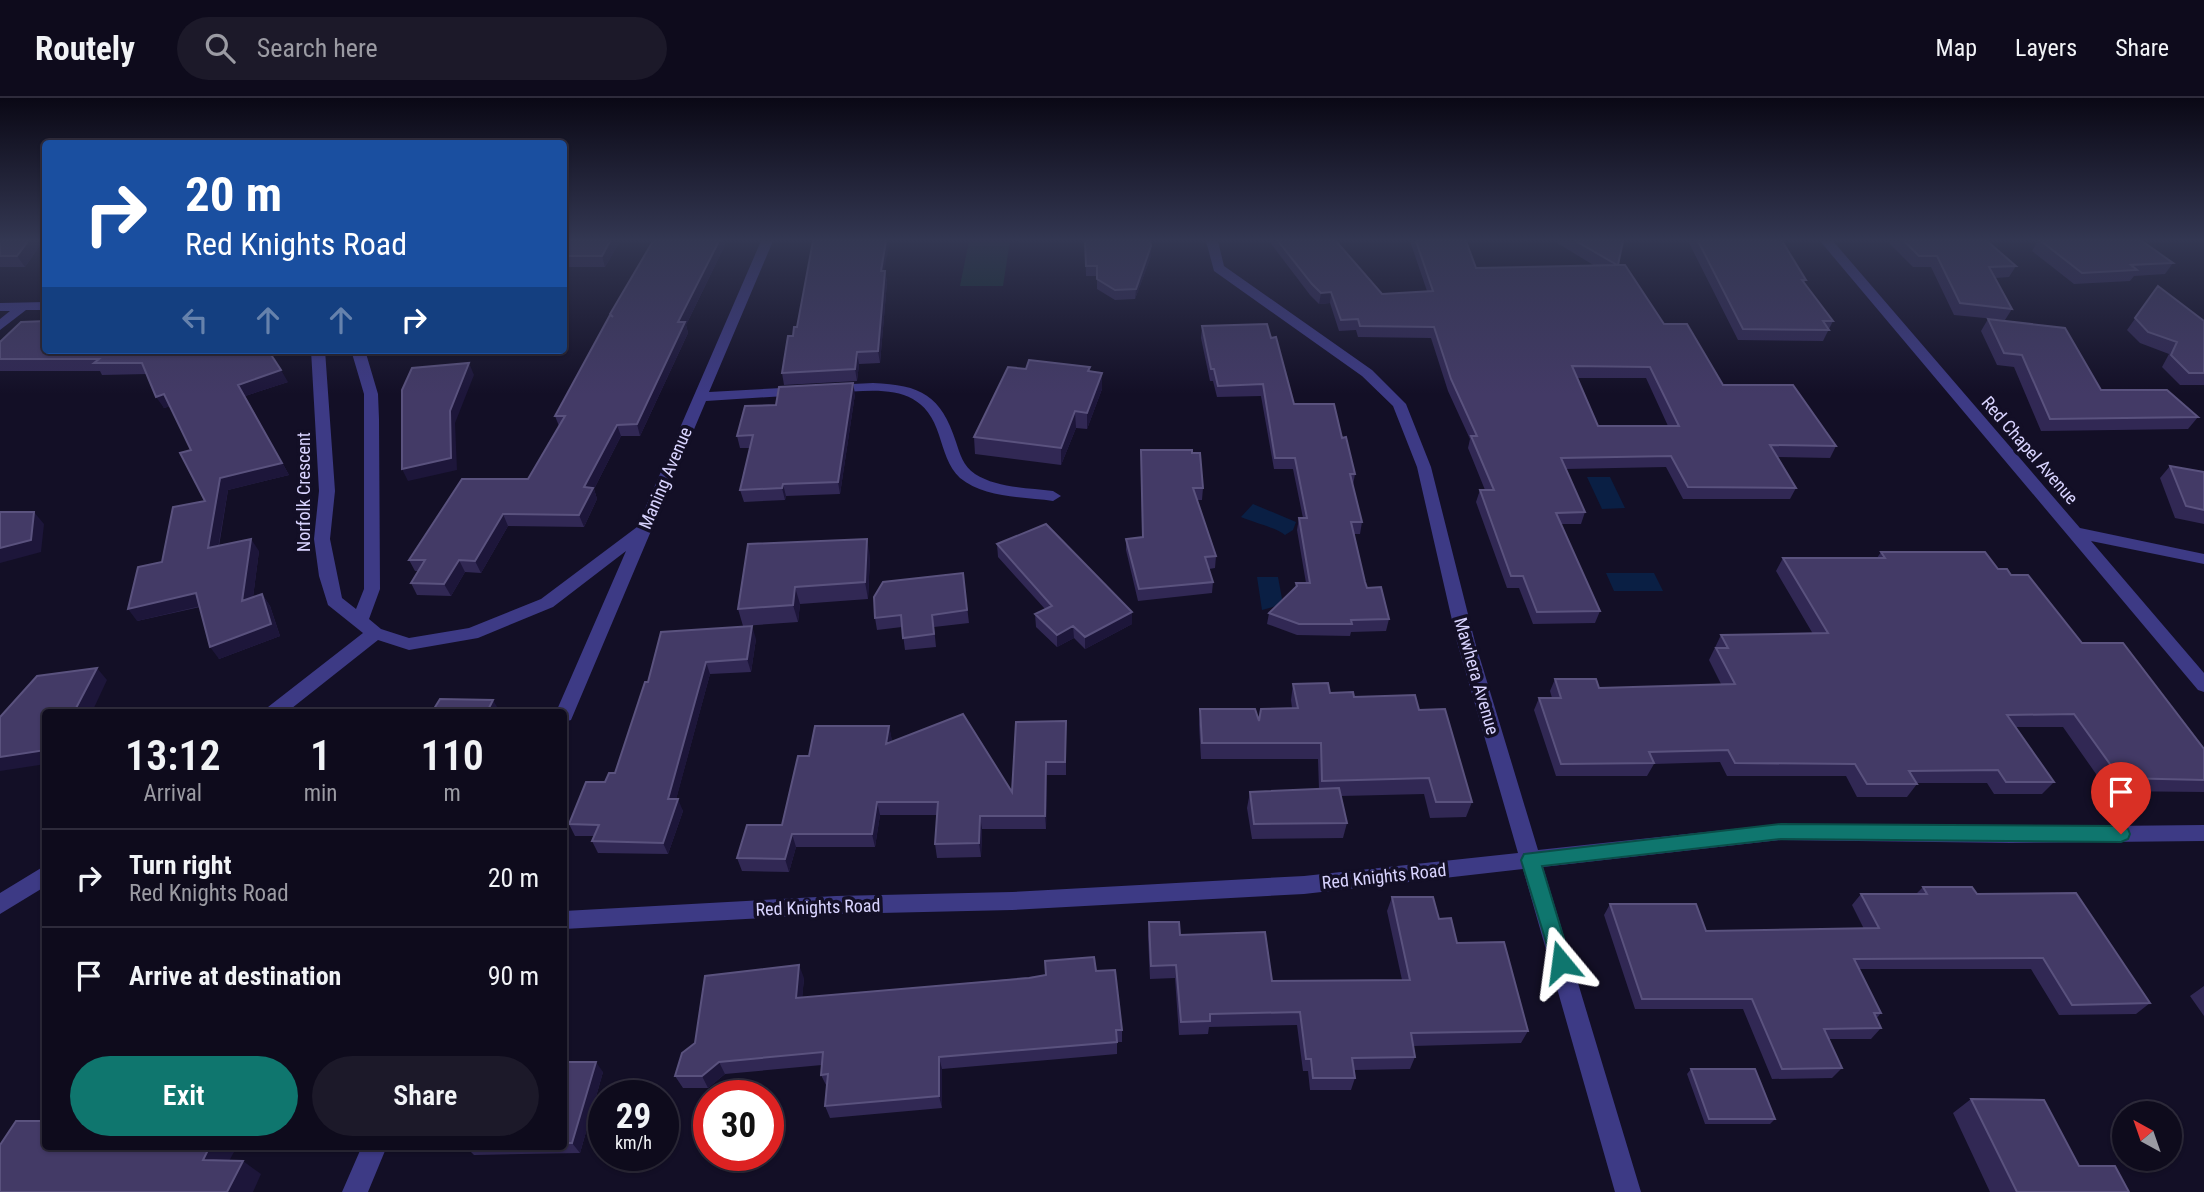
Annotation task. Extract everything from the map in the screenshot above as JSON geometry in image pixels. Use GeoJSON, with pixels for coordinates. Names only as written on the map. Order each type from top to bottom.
{"type":"FeatureCollection","features":[{"type":"Feature","properties":{"kind":"street","name":"Maning Avenue"},"geometry":{"type":"LineString","coordinates":[[567,709],[745,292]]}},
{"type":"Feature","properties":{"kind":"street","name":"Mawhera Avenue"},"geometry":{"type":"LineString","coordinates":[[1252,292],[1367,373],[1399,404],[1424,467],[1465,642],[1628,1192]]}},
{"type":"Feature","properties":{"kind":"street","name":"Red Chapel Avenue"},"geometry":{"type":"LineString","coordinates":[[1870,292],[2204,685]]}},
{"type":"Feature","properties":{"kind":"street"},"geometry":{"type":"LineString","coordinates":[[0,307],[42,306]]}},
{"type":"Feature","properties":{"kind":"street"},"geometry":{"type":"LineString","coordinates":[[0,326],[20,308]]}},
{"type":"Feature","properties":{"kind":"street","name":"Norfolk Crescent"},"geometry":{"type":"LineString","coordinates":[[318,354],[327,491],[322,539],[327,576],[334,601],[374,633],[409,644],[472,634],[547,603],[643,530]]}},
{"type":"Feature","properties":{"kind":"street"},"geometry":{"type":"LineString","coordinates":[[359,354],[371,394],[372,418],[372,589],[360,620]]}},
{"type":"Feature","properties":{"kind":"street"},"geometry":{"type":"LineString","coordinates":[[700,397],[885,386],[910,391],[935,408],[961,470],[989,487],[1053,496]]}},
{"type":"Feature","properties":{"kind":"street"},"geometry":{"type":"LineString","coordinates":[[2077,533],[2204,559]]}},
{"type":"Feature","properties":{"kind":"street"},"geometry":{"type":"LineString","coordinates":[[279,709],[374,633]]}},
{"type":"Feature","properties":{"kind":"street","name":"Red Knights Road"},"geometry":{"type":"LineString","coordinates":[[567,920],[836,905],[1012,901],[1304,885],[1781,831],[2011,835],[2204,833]]}},
{"type":"Feature","properties":{"kind":"street"},"geometry":{"type":"LineString","coordinates":[[0,905],[42,877]]}},
{"type":"Feature","properties":{"kind":"street"},"geometry":{"type":"LineString","coordinates":[[355,1192],[373,1150]]}},
{"type":"Feature","properties":{"kind":"water"},"geometry":{"type":"Polygon","coordinates":[[[1587,477],[1610,477],[1625,508],[1602,509],[1587,477]]]}},
{"type":"Feature","properties":{"kind":"water"},"geometry":{"type":"Polygon","coordinates":[[[1253,504],[1296,522],[1293,530],[1285,535],[1241,517],[1253,504]]]}},
{"type":"Feature","properties":{"kind":"water"},"geometry":{"type":"Polygon","coordinates":[[[1606,573],[1654,573],[1663,591],[1614,591],[1606,573]]]}},
{"type":"Feature","properties":{"kind":"water"},"geometry":{"type":"Polygon","coordinates":[[[1257,577],[1278,577],[1283,604],[1262,610],[1257,577]]]}},
{"type":"Feature","properties":{"kind":"building"},"geometry":{"type":"Polygon","coordinates":[[[623,292],[693,292],[678,322],[685,322],[637,424],[617,425],[584,487],[593,488],[579,515],[503,514],[475,561],[459,560],[444,584],[411,583],[425,560],[409,560],[462,479],[528,479],[565,416],[555,416],[610,315],[613,317],[610,314],[623,292]]]}},
{"type":"Feature","properties":{"kind":"building"},"geometry":{"type":"Polygon","coordinates":[[[804,292],[883,292],[878,351],[857,352],[855,369],[782,373],[788,336],[793,336],[794,327],[797,327],[804,292]]]}},
{"type":"Feature","properties":{"kind":"building"},"geometry":{"type":"Polygon","coordinates":[[[1331,292],[1643,292],[1664,324],[1687,324],[1723,385],[1793,385],[1836,446],[1770,445],[1796,488],[1688,487],[1671,456],[1561,458],[1585,512],[1556,513],[1600,611],[1537,612],[1523,576],[1511,576],[1480,490],[1494,490],[1471,436],[1477,436],[1451,379],[1434,327],[1360,326],[1358,319],[1341,320],[1331,292]],[[1572,366],[1598,426],[1679,426],[1650,367],[1572,366]]]}},
{"type":"Feature","properties":{"kind":"building"},"geometry":{"type":"Polygon","coordinates":[[[1724,292],[1811,292],[1833,321],[1823,321],[1829,330],[1743,329],[1724,292]]]}},
{"type":"Feature","properties":{"kind":"building"},"geometry":{"type":"Polygon","coordinates":[[[1955,292],[2003,292],[2012,309],[1960,303],[1955,292]]]}},
{"type":"Feature","properties":{"kind":"building"},"geometry":{"type":"Polygon","coordinates":[[[2154,292],[2166,292],[2204,321],[2204,373],[2189,373],[2171,355],[2177,342],[2148,332],[2135,318],[2154,292]]]}},
{"type":"Feature","properties":{"kind":"building"},"geometry":{"type":"Polygon","coordinates":[[[1988,319],[2065,328],[2101,390],[2167,390],[2198,417],[2050,419],[2022,355],[2004,353],[1988,319]]]}},
{"type":"Feature","properties":{"kind":"building"},"geometry":{"type":"Polygon","coordinates":[[[42,321],[42,354],[271,354],[281,370],[238,385],[282,463],[220,478],[208,548],[251,539],[242,601],[262,594],[271,624],[210,647],[196,593],[128,609],[138,567],[162,562],[173,507],[205,501],[180,453],[191,450],[164,394],[156,397],[142,363],[94,363],[99,359],[0,359],[0,342],[21,322],[42,321]]]}},
{"type":"Feature","properties":{"kind":"building"},"geometry":{"type":"Polygon","coordinates":[[[1267,324],[1271,338],[1276,337],[1294,404],[1334,404],[1342,438],[1346,437],[1355,474],[1350,474],[1362,522],[1351,522],[1365,582],[1367,588],[1381,587],[1389,619],[1351,620],[1352,624],[1299,624],[1269,613],[1297,586],[1296,583],[1310,583],[1299,518],[1307,518],[1295,458],[1275,458],[1263,384],[1218,386],[1214,369],[1211,369],[1202,326],[1267,324]]]}},
{"type":"Feature","properties":{"kind":"building"},"geometry":{"type":"Polygon","coordinates":[[[1029,360],[1090,367],[1088,371],[1102,373],[1087,413],[1075,411],[1061,448],[974,437],[1008,367],[1026,369],[1029,360]]]}},
{"type":"Feature","properties":{"kind":"building"},"geometry":{"type":"Polygon","coordinates":[[[469,363],[450,411],[451,458],[402,469],[402,390],[412,368],[469,363]]]}},
{"type":"Feature","properties":{"kind":"building"},"geometry":{"type":"Polygon","coordinates":[[[853,383],[838,482],[783,484],[782,488],[740,490],[753,435],[737,436],[745,406],[776,405],[779,387],[853,383]]]}},
{"type":"Feature","properties":{"kind":"building"},"geometry":{"type":"Polygon","coordinates":[[[1141,450],[1192,450],[1192,453],[1200,453],[1203,488],[1193,488],[1216,556],[1205,557],[1213,582],[1139,589],[1126,539],[1143,537],[1141,450]]]}},
{"type":"Feature","properties":{"kind":"building"},"geometry":{"type":"Polygon","coordinates":[[[2170,466],[2204,472],[2204,510],[2186,506],[2170,466]]]}},
{"type":"Feature","properties":{"kind":"building"},"geometry":{"type":"Polygon","coordinates":[[[0,512],[34,512],[31,540],[0,548],[0,512]]]}},
{"type":"Feature","properties":{"kind":"building"},"geometry":{"type":"Polygon","coordinates":[[[1046,524],[1132,612],[1085,637],[1073,626],[1057,635],[1035,614],[1052,606],[997,544],[1046,524]]]}},
{"type":"Feature","properties":{"kind":"building"},"geometry":{"type":"Polygon","coordinates":[[[867,539],[865,582],[795,587],[793,605],[738,609],[748,544],[867,539]]]}},
{"type":"Feature","properties":{"kind":"building"},"geometry":{"type":"Polygon","coordinates":[[[1881,552],[1985,552],[1998,569],[2007,569],[2011,575],[2028,575],[2082,643],[2123,643],[2204,749],[2204,780],[2120,778],[2074,714],[2007,715],[2054,782],[2006,782],[1998,770],[1909,771],[1917,784],[1867,784],[1855,764],[1735,763],[1728,750],[1649,752],[1654,763],[1561,764],[1539,698],[1561,698],[1555,679],[1596,679],[1599,688],[1735,684],[1716,648],[1728,648],[1721,635],[1828,633],[1783,558],[1885,558],[1881,552]]]}},
{"type":"Feature","properties":{"kind":"building"},"geometry":{"type":"Polygon","coordinates":[[[963,573],[967,610],[932,615],[934,634],[903,638],[901,615],[875,618],[874,597],[883,582],[963,573]]]}},
{"type":"Feature","properties":{"kind":"building"},"geometry":{"type":"Polygon","coordinates":[[[752,626],[747,659],[706,662],[668,799],[678,799],[663,843],[592,841],[599,825],[569,824],[586,782],[605,782],[609,773],[615,773],[645,682],[648,682],[661,632],[752,626]]]}},
{"type":"Feature","properties":{"kind":"building"},"geometry":{"type":"Polygon","coordinates":[[[97,668],[76,709],[42,709],[42,751],[0,757],[0,717],[37,676],[97,668]]]}},
{"type":"Feature","properties":{"kind":"building"},"geometry":{"type":"Polygon","coordinates":[[[1328,683],[1330,693],[1353,692],[1354,697],[1415,695],[1419,710],[1445,709],[1472,802],[1436,802],[1429,778],[1322,781],[1321,743],[1202,743],[1200,709],[1255,709],[1259,721],[1261,709],[1298,708],[1293,684],[1328,683]]]}},
{"type":"Feature","properties":{"kind":"building"},"geometry":{"type":"Polygon","coordinates":[[[440,699],[493,700],[488,709],[434,709],[440,699]]]}},
{"type":"Feature","properties":{"kind":"building"},"geometry":{"type":"Polygon","coordinates":[[[963,714],[1012,792],[1016,722],[1066,721],[1065,762],[1046,762],[1045,816],[980,816],[979,843],[935,844],[938,802],[877,802],[872,834],[792,834],[785,859],[737,858],[747,825],[782,825],[798,756],[809,756],[815,726],[889,726],[886,744],[963,714]]]}},
{"type":"Feature","properties":{"kind":"building"},"geometry":{"type":"Polygon","coordinates":[[[1339,788],[1347,823],[1254,824],[1250,792],[1339,788]]]}},
{"type":"Feature","properties":{"kind":"building"},"geometry":{"type":"Polygon","coordinates":[[[1923,887],[1972,887],[1977,894],[2076,893],[2150,1003],[2072,1005],[2043,958],[1854,959],[1881,1013],[1874,1013],[1881,1028],[1824,1029],[1842,1068],[1782,1069],[1752,999],[1642,999],[1610,904],[1696,904],[1706,931],[1879,928],[1861,894],[1927,894],[1923,887]]]}},
{"type":"Feature","properties":{"kind":"building"},"geometry":{"type":"Polygon","coordinates":[[[1392,897],[1433,897],[1439,919],[1451,918],[1457,943],[1504,942],[1528,1031],[1411,1033],[1415,1057],[1352,1058],[1355,1078],[1313,1078],[1311,1059],[1306,1059],[1300,1012],[1210,1014],[1210,1021],[1181,1022],[1176,965],[1151,966],[1149,922],[1179,922],[1180,935],[1265,932],[1272,981],[1410,980],[1392,897]]]}},
{"type":"Feature","properties":{"kind":"building"},"geometry":{"type":"Polygon","coordinates":[[[1094,957],[1096,971],[1115,970],[1122,1030],[1116,1030],[1117,1042],[939,1057],[939,1096],[825,1106],[828,1074],[821,1075],[823,1052],[719,1062],[702,1076],[675,1076],[682,1053],[695,1043],[705,976],[799,965],[796,998],[1029,978],[1046,975],[1045,961],[1094,957]]]}},
{"type":"Feature","properties":{"kind":"building"},"geometry":{"type":"Polygon","coordinates":[[[567,1062],[596,1062],[591,1080],[588,1080],[588,1089],[572,1143],[567,1143],[567,1062]]]}},
{"type":"Feature","properties":{"kind":"building"},"geometry":{"type":"Polygon","coordinates":[[[1691,1069],[1755,1069],[1775,1119],[1709,1119],[1691,1069]]]}},
{"type":"Feature","properties":{"kind":"building"},"geometry":{"type":"Polygon","coordinates":[[[1971,1099],[2044,1100],[2079,1166],[2112,1166],[2112,1171],[2118,1171],[2129,1192],[2017,1192],[1971,1099]]]}},
{"type":"Feature","properties":{"kind":"building"},"geometry":{"type":"Polygon","coordinates":[[[16,1121],[42,1121],[42,1150],[208,1150],[203,1160],[243,1161],[227,1192],[0,1192],[0,1145],[16,1121]]]}},
{"type":"Feature","properties":{"kind":"route"},"geometry":{"type":"LineString","coordinates":[[1561,962],[1531,860],[1781,831],[2121,834]]}}]}
